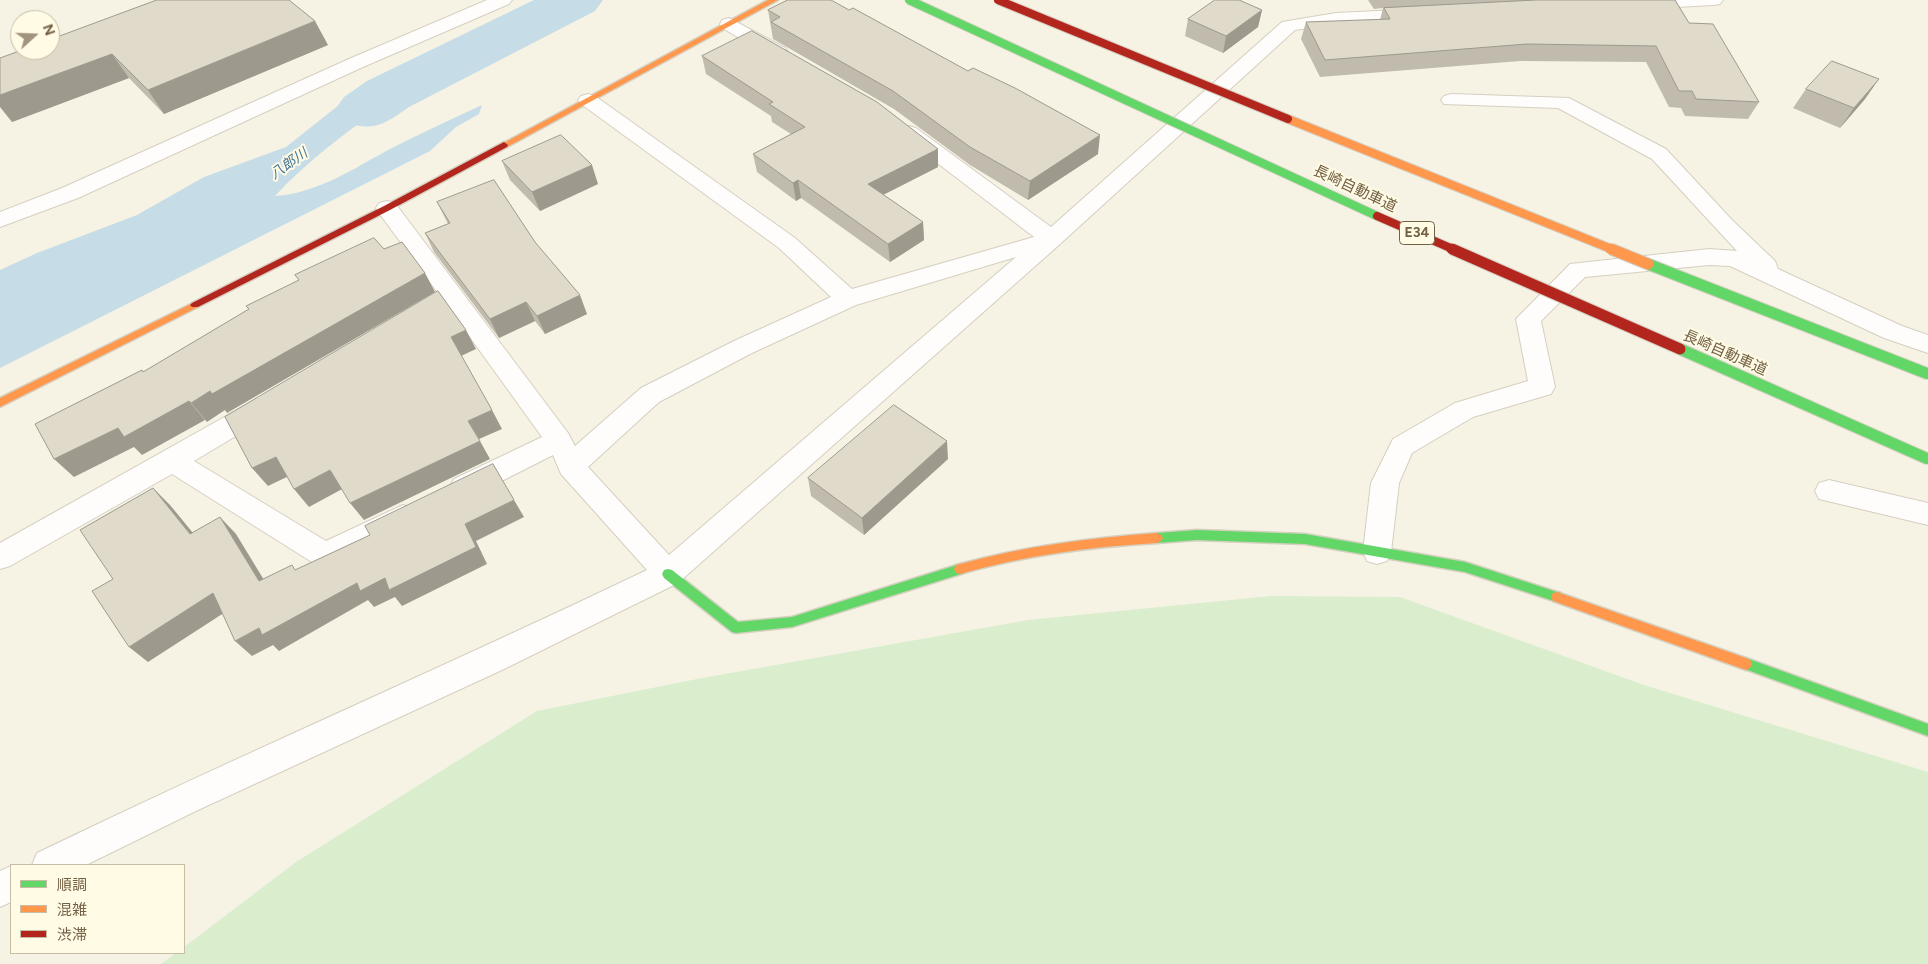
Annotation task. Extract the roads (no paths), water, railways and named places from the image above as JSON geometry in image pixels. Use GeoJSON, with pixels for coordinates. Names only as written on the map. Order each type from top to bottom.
{"type":"FeatureCollection","features":[{"type":"Feature","properties":{"kind":"main road"},"geometry":{"type":"LineString","coordinates":[[0,403],[388,208],[774,0]]}},
{"type":"Feature","properties":{"kind":"main road","name":"長崎自動車道"},"geometry":{"type":"LineString","coordinates":[[909,0],[1402,227],[1928,459]]}},
{"type":"Feature","properties":{"kind":"main road"},"geometry":{"type":"LineString","coordinates":[[998,0],[1482,199],[1928,374]]}},
{"type":"Feature","properties":{"kind":"main road"},"geometry":{"type":"LineString","coordinates":[[668,574],[736,628],[792,622],[983,562],[1084,543],[1198,536],[1305,540],[1465,567],[1568,600],[1928,730]]}},
{"type":"Feature","properties":{"kind":"street"},"geometry":{"type":"LineString","coordinates":[[0,220],[70,193],[356,63],[503,0]]}},
{"type":"Feature","properties":{"kind":"street"},"geometry":{"type":"LineString","coordinates":[[1623,5],[1714,0]]}},
{"type":"Feature","properties":{"kind":"street"},"geometry":{"type":"LineString","coordinates":[[51,864],[186,798],[491,660],[668,574],[1052,239],[1289,26],[1304,22],[1348,18],[1442,14]]}},
{"type":"Feature","properties":{"kind":"street"},"geometry":{"type":"LineString","coordinates":[[729,24],[795,62]]}},
{"type":"Feature","properties":{"kind":"street"},"geometry":{"type":"LineString","coordinates":[[588,100],[786,243],[848,299]]}},
{"type":"Feature","properties":{"kind":"street"},"geometry":{"type":"LineString","coordinates":[[1451,100],[1562,102],[1659,154],[1724,225],[1781,280]]}},
{"type":"Feature","properties":{"kind":"street"},"geometry":{"type":"LineString","coordinates":[[894,121],[1052,239]]}},
{"type":"Feature","properties":{"kind":"street"},"geometry":{"type":"LineString","coordinates":[[388,208],[559,440],[571,466],[668,574]]}},
{"type":"Feature","properties":{"kind":"street"},"geometry":{"type":"LineString","coordinates":[[571,466],[650,395],[743,347],[848,299],[1052,239]]}},
{"type":"Feature","properties":{"kind":"street"},"geometry":{"type":"LineString","coordinates":[[1377,552],[1385,483],[1402,446],[1464,410],[1542,388],[1528,319],[1578,270],[1709,257],[1734,258],[1893,332],[1928,344]]}},
{"type":"Feature","properties":{"kind":"street"},"geometry":{"type":"LineString","coordinates":[[393,331],[452,295]]}},
{"type":"Feature","properties":{"kind":"street"},"geometry":{"type":"LineString","coordinates":[[0,556],[172,461],[283,396]]}},
{"type":"Feature","properties":{"kind":"street"},"geometry":{"type":"LineString","coordinates":[[172,461],[326,555],[559,440]]}},
{"type":"Feature","properties":{"kind":"street"},"geometry":{"type":"LineString","coordinates":[[1829,491],[1928,514]]}},
{"type":"Feature","properties":{"kind":"water"},"geometry":{"type":"Polygon","coordinates":[[[504,30],[414,86],[355,126],[300,171],[275,196],[291,194],[321,185],[403,142],[482,105],[479,114],[456,127],[430,151],[0,368],[0,270],[37,253],[137,215],[204,177],[286,147],[363,86],[504,30]]]}},
{"type":"Feature","properties":{"kind":"waterway","name":"八郎川"},"geometry":{"type":"LineString","coordinates":[[365,110],[388,94],[576,0]]}}]}
